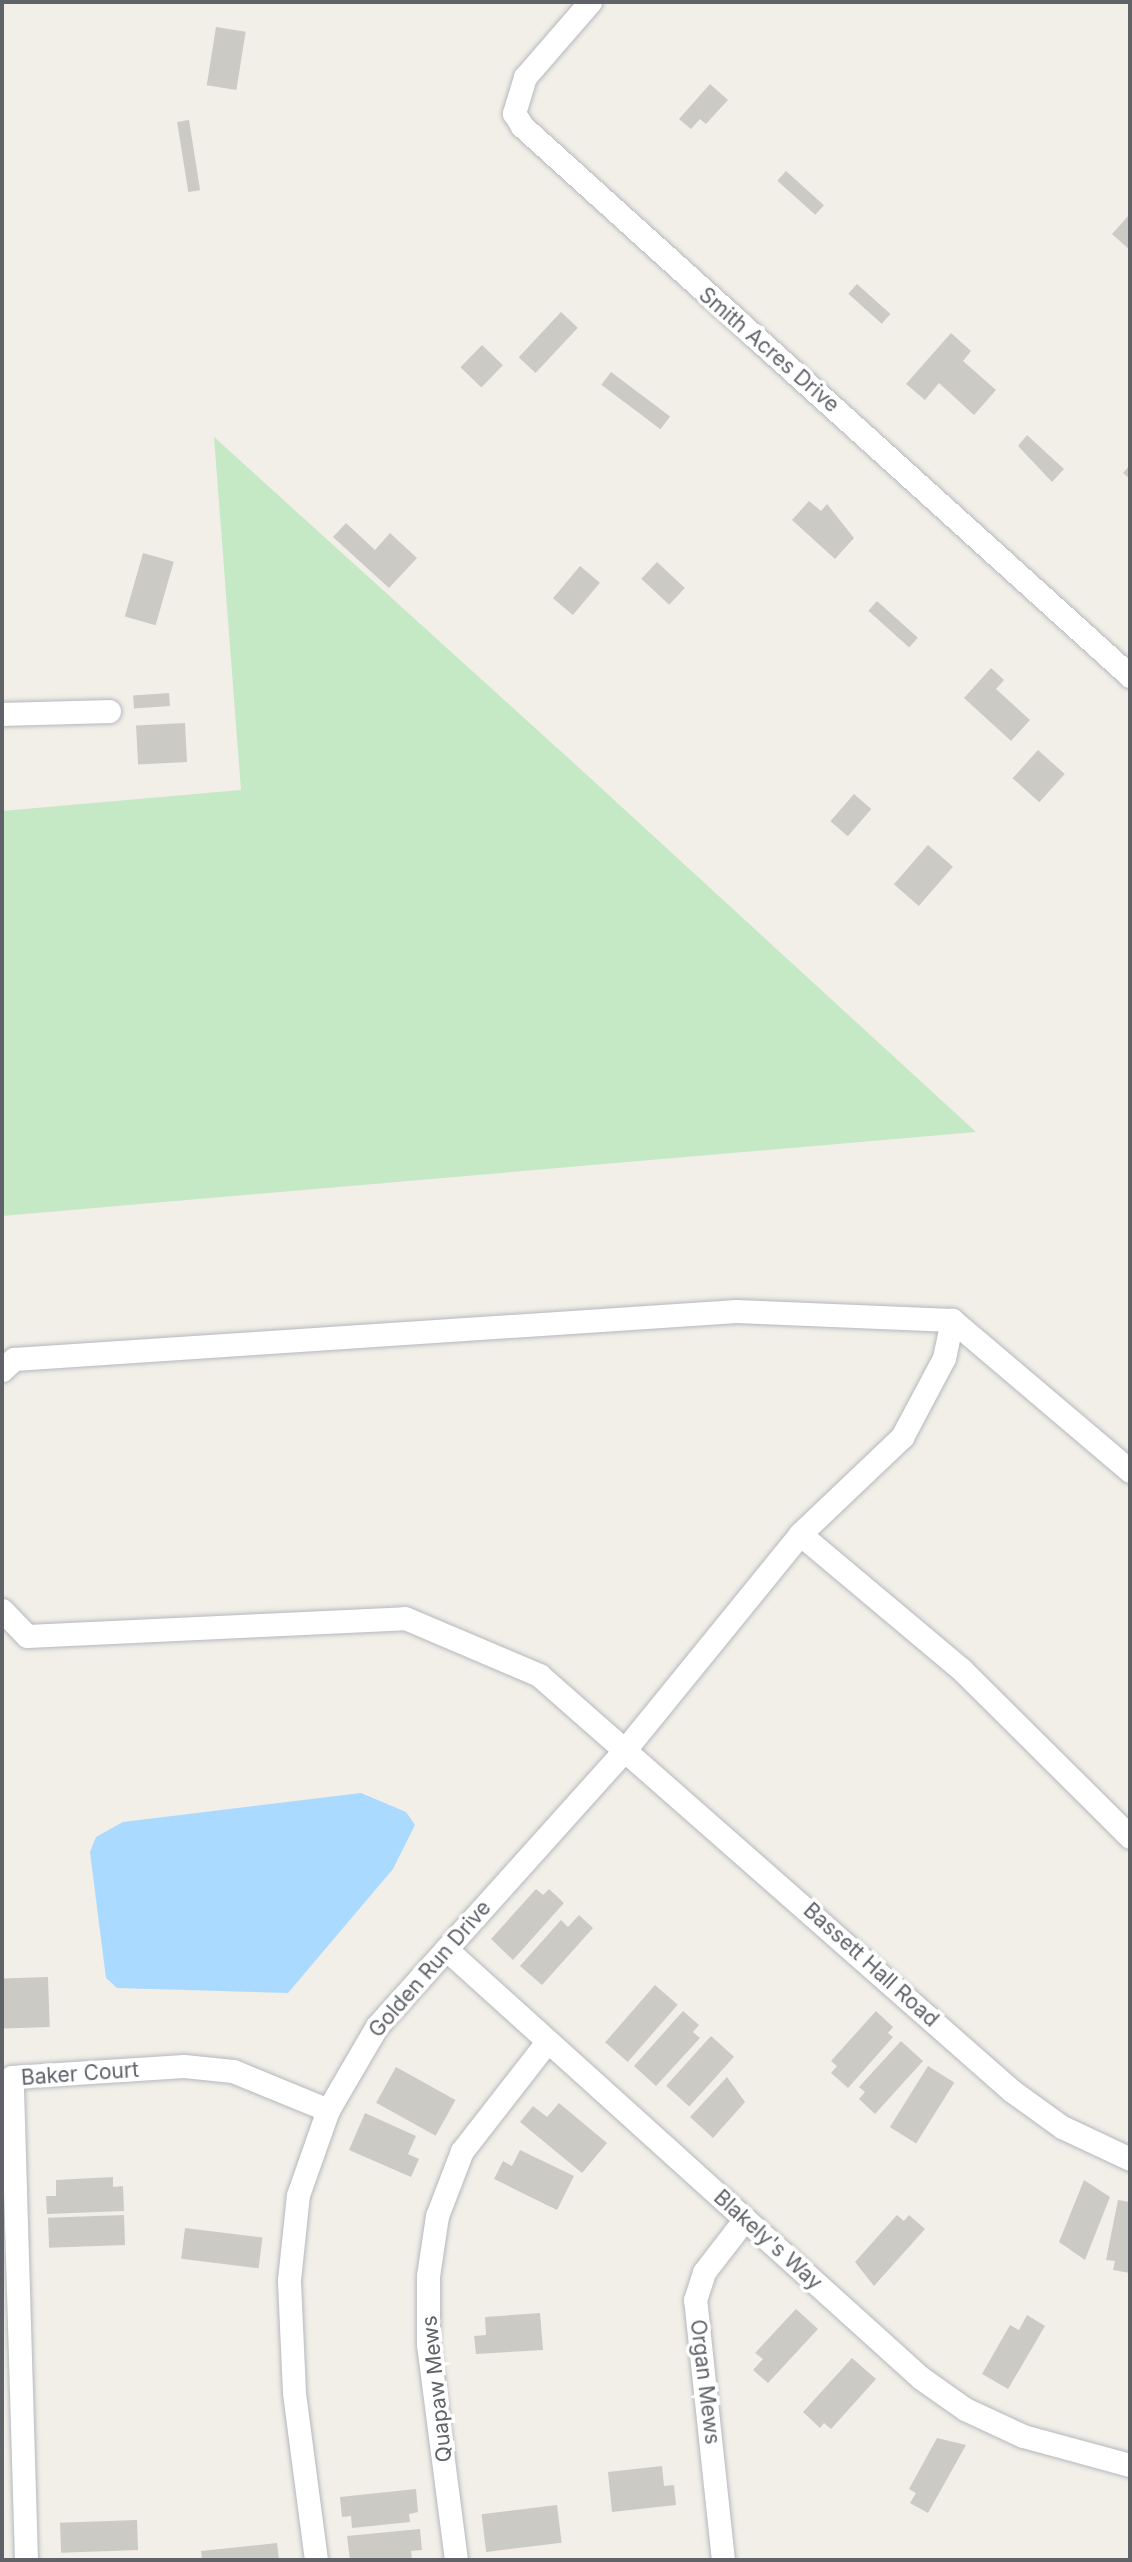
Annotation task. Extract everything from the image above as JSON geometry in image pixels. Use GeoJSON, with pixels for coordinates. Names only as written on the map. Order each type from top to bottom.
{"type":"FeatureCollection","features":[{"type":"Feature","properties":{"kind":"street","name":"Smith Acres Drive"},"geometry":{"type":"LineString","coordinates":[[590,2],[525,77],[514,113],[522,126],[1130,676]]}},
{"type":"Feature","properties":{"kind":"street"},"geometry":{"type":"LineString","coordinates":[[2,714],[109,711]]}},
{"type":"Feature","properties":{"kind":"street"},"geometry":{"type":"LineString","coordinates":[[2,1370],[14,1359],[736,1311],[952,1320],[1130,1471]]}},
{"type":"Feature","properties":{"kind":"street","name":"Golden Run Drive"},"geometry":{"type":"LineString","coordinates":[[316,2560],[294,2392],[289,2280],[298,2195],[328,2110],[377,2026],[627,1747],[800,1534],[902,1437],[944,1357],[952,1320]]}},
{"type":"Feature","properties":{"kind":"street"},"geometry":{"type":"LineString","coordinates":[[800,1534],[961,1669],[1130,1837]]}},
{"type":"Feature","properties":{"kind":"street","name":"Bassett Hall Road"},"geometry":{"type":"LineString","coordinates":[[2,1610],[27,1636],[405,1618],[539,1675],[627,1747],[1012,2091],[1062,2127],[1130,2159]]}},
{"type":"Feature","properties":{"kind":"street","name":"Blakely's Way"},"geometry":{"type":"LineString","coordinates":[[446,1949],[922,2378],[965,2409],[1023,2436],[1130,2465]]}},
{"type":"Feature","properties":{"kind":"street","name":"Quapaw Mews"},"geometry":{"type":"LineString","coordinates":[[456,2560],[428,2344],[428,2276],[437,2216],[462,2151],[547,2042]]}},
{"type":"Feature","properties":{"kind":"street","name":"Baker Court"},"geometry":{"type":"LineString","coordinates":[[26,2560],[12,2077],[184,2066],[233,2071],[328,2110]]}},
{"type":"Feature","properties":{"kind":"street","name":"Organ Mews"},"geometry":{"type":"LineString","coordinates":[[723,2560],[695,2300],[704,2272],[745,2219]]}},
{"type":"Feature","properties":{"kind":"green space"},"geometry":{"type":"Polygon","coordinates":[[[214,437],[976,1132],[2,1216],[2,811],[241,790],[214,437]]]}},
{"type":"Feature","properties":{"kind":"water"},"geometry":{"type":"Polygon","coordinates":[[[361,1793],[406,1812],[415,1825],[393,1869],[288,1993],[117,1988],[106,1978],[90,1852],[96,1837],[123,1822],[361,1793]]]}},
{"type":"Feature","properties":{"kind":"building"},"geometry":{"type":"Polygon","coordinates":[[[216,27],[246,32],[236,90],[207,85],[216,27]]]}},
{"type":"Feature","properties":{"kind":"building"},"geometry":{"type":"Polygon","coordinates":[[[710,84],[728,100],[706,124],[700,119],[691,129],[679,119],[710,84]]]}},
{"type":"Feature","properties":{"kind":"building"},"geometry":{"type":"Polygon","coordinates":[[[189,120],[200,190],[188,192],[177,122],[189,120]]]}},
{"type":"Feature","properties":{"kind":"building"},"geometry":{"type":"Polygon","coordinates":[[[786,171],[824,205],[815,215],[777,181],[786,171]]]}},
{"type":"Feature","properties":{"kind":"building"},"geometry":{"type":"Polygon","coordinates":[[[1130,214],[1130,250],[1112,234],[1130,214]]]}},
{"type":"Feature","properties":{"kind":"building"},"geometry":{"type":"Polygon","coordinates":[[[857,284],[890,314],[882,324],[848,294],[857,284]]]}},
{"type":"Feature","properties":{"kind":"building"},"geometry":{"type":"Polygon","coordinates":[[[561,312],[578,328],[536,373],[519,357],[561,312]]]}},
{"type":"Feature","properties":{"kind":"building"},"geometry":{"type":"Polygon","coordinates":[[[951,333],[971,351],[963,361],[996,390],[974,415],[939,383],[925,400],[906,384],[951,333]]]}},
{"type":"Feature","properties":{"kind":"building"},"geometry":{"type":"Polygon","coordinates":[[[482,345],[503,365],[481,387],[460,367],[482,345]]]}},
{"type":"Feature","properties":{"kind":"building"},"geometry":{"type":"Polygon","coordinates":[[[611,372],[670,417],[660,429],[601,385],[611,372]]]}},
{"type":"Feature","properties":{"kind":"building"},"geometry":{"type":"Polygon","coordinates":[[[1027,435],[1064,469],[1052,482],[1018,446],[1027,435]]]}},
{"type":"Feature","properties":{"kind":"building"},"geometry":{"type":"Polygon","coordinates":[[[1130,465],[1130,479],[1123,473],[1130,465]]]}},
{"type":"Feature","properties":{"kind":"building"},"geometry":{"type":"Polygon","coordinates":[[[809,501],[821,511],[827,504],[854,538],[835,559],[792,520],[809,501]]]}},
{"type":"Feature","properties":{"kind":"building"},"geometry":{"type":"Polygon","coordinates":[[[346,523],[375,550],[390,533],[417,558],[389,588],[333,537],[346,523]]]}},
{"type":"Feature","properties":{"kind":"building"},"geometry":{"type":"Polygon","coordinates":[[[143,553],[174,562],[156,625],[125,616],[143,553]]]}},
{"type":"Feature","properties":{"kind":"building"},"geometry":{"type":"Polygon","coordinates":[[[657,562],[685,588],[669,605],[641,579],[657,562]]]}},
{"type":"Feature","properties":{"kind":"building"},"geometry":{"type":"Polygon","coordinates":[[[580,566],[600,583],[573,615],[553,598],[580,566]]]}},
{"type":"Feature","properties":{"kind":"building"},"geometry":{"type":"Polygon","coordinates":[[[877,601],[918,638],[909,647],[868,611],[877,601]]]}},
{"type":"Feature","properties":{"kind":"building"},"geometry":{"type":"Polygon","coordinates":[[[991,668],[1004,680],[996,689],[1030,720],[1011,741],[964,698],[991,668]]]}},
{"type":"Feature","properties":{"kind":"building"},"geometry":{"type":"Polygon","coordinates":[[[169,693],[170,706],[134,708],[133,696],[169,693]]]}},
{"type":"Feature","properties":{"kind":"building"},"geometry":{"type":"Polygon","coordinates":[[[185,723],[187,762],[138,765],[136,726],[185,723]]]}},
{"type":"Feature","properties":{"kind":"building"},"geometry":{"type":"Polygon","coordinates":[[[1038,750],[1065,774],[1039,802],[1013,778],[1038,750]]]}},
{"type":"Feature","properties":{"kind":"building"},"geometry":{"type":"Polygon","coordinates":[[[854,794],[871,809],[848,836],[830,821],[854,794]]]}},
{"type":"Feature","properties":{"kind":"building"},"geometry":{"type":"Polygon","coordinates":[[[928,845],[953,867],[919,906],[894,884],[928,845]]]}},
{"type":"Feature","properties":{"kind":"building"},"geometry":{"type":"Polygon","coordinates":[[[536,1889],[543,1895],[549,1889],[564,1903],[513,1960],[491,1939],[536,1889]]]}},
{"type":"Feature","properties":{"kind":"building"},"geometry":{"type":"Polygon","coordinates":[[[579,1915],[593,1928],[542,1985],[520,1966],[561,1920],[568,1927],[579,1915]]]}},
{"type":"Feature","properties":{"kind":"building"},"geometry":{"type":"Polygon","coordinates":[[[48,1977],[50,2027],[4,2029],[2,1979],[48,1977]]]}},
{"type":"Feature","properties":{"kind":"building"},"geometry":{"type":"Polygon","coordinates":[[[655,1985],[678,2005],[628,2062],[605,2042],[655,1985]]]}},
{"type":"Feature","properties":{"kind":"building"},"geometry":{"type":"Polygon","coordinates":[[[683,2011],[699,2025],[693,2032],[700,2038],[656,2086],[634,2066],[683,2011]]]}},
{"type":"Feature","properties":{"kind":"building"},"geometry":{"type":"Polygon","coordinates":[[[876,2011],[893,2027],[888,2033],[893,2037],[848,2088],[831,2073],[837,2066],[831,2061],[876,2011]]]}},
{"type":"Feature","properties":{"kind":"building"},"geometry":{"type":"Polygon","coordinates":[[[711,2036],[734,2057],[689,2107],[666,2086],[711,2036]]]}},
{"type":"Feature","properties":{"kind":"building"},"geometry":{"type":"Polygon","coordinates":[[[901,2041],[923,2061],[875,2114],[859,2099],[865,2092],[859,2087],[901,2041]]]}},
{"type":"Feature","properties":{"kind":"building"},"geometry":{"type":"Polygon","coordinates":[[[928,2066],[954,2082],[916,2143],[890,2127],[928,2066]]]}},
{"type":"Feature","properties":{"kind":"building"},"geometry":{"type":"Polygon","coordinates":[[[396,2067],[455,2100],[436,2136],[376,2103],[396,2067]]]}},
{"type":"Feature","properties":{"kind":"building"},"geometry":{"type":"Polygon","coordinates":[[[727,2077],[745,2102],[713,2138],[690,2117],[727,2077]]]}},
{"type":"Feature","properties":{"kind":"building"},"geometry":{"type":"Polygon","coordinates":[[[559,2103],[607,2143],[582,2173],[520,2122],[533,2106],[547,2117],[559,2103]]]}},
{"type":"Feature","properties":{"kind":"building"},"geometry":{"type":"Polygon","coordinates":[[[365,2113],[416,2136],[408,2154],[419,2159],[411,2177],[349,2150],[365,2113]]]}},
{"type":"Feature","properties":{"kind":"building"},"geometry":{"type":"Polygon","coordinates":[[[520,2150],[574,2176],[557,2210],[494,2179],[503,2161],[512,2166],[520,2150]]]}},
{"type":"Feature","properties":{"kind":"building"},"geometry":{"type":"Polygon","coordinates":[[[113,2177],[113,2187],[123,2186],[124,2211],[47,2214],[46,2196],[56,2196],[56,2180],[113,2177]]]}},
{"type":"Feature","properties":{"kind":"building"},"geometry":{"type":"Polygon","coordinates":[[[1084,2180],[1110,2197],[1085,2260],[1059,2242],[1084,2180]]]}},
{"type":"Feature","properties":{"kind":"building"},"geometry":{"type":"Polygon","coordinates":[[[1118,2200],[1130,2202],[1130,2273],[1113,2270],[1115,2261],[1106,2260],[1118,2200]]]}},
{"type":"Feature","properties":{"kind":"building"},"geometry":{"type":"Polygon","coordinates":[[[124,2215],[125,2245],[49,2248],[48,2218],[124,2215]]]}},
{"type":"Feature","properties":{"kind":"building"},"geometry":{"type":"Polygon","coordinates":[[[897,2215],[904,2221],[909,2215],[925,2229],[874,2286],[855,2262],[897,2215]]]}},
{"type":"Feature","properties":{"kind":"building"},"geometry":{"type":"Polygon","coordinates":[[[185,2228],[262,2238],[259,2268],[181,2259],[185,2228]]]}},
{"type":"Feature","properties":{"kind":"building"},"geometry":{"type":"Polygon","coordinates":[[[796,2309],[818,2329],[768,2383],[753,2370],[763,2359],[755,2353],[796,2309]]]}},
{"type":"Feature","properties":{"kind":"building"},"geometry":{"type":"Polygon","coordinates":[[[540,2313],[543,2350],[476,2354],[474,2336],[486,2335],[485,2317],[540,2313]]]}},
{"type":"Feature","properties":{"kind":"building"},"geometry":{"type":"Polygon","coordinates":[[[1027,2315],[1045,2326],[1008,2389],[982,2374],[1010,2325],[1019,2330],[1027,2315]]]}},
{"type":"Feature","properties":{"kind":"building"},"geometry":{"type":"Polygon","coordinates":[[[852,2358],[876,2379],[831,2429],[824,2423],[820,2428],[803,2412],[852,2358]]]}},
{"type":"Feature","properties":{"kind":"building"},"geometry":{"type":"Polygon","coordinates":[[[937,2438],[966,2445],[928,2513],[910,2503],[916,2493],[909,2489],[937,2438]]]}},
{"type":"Feature","properties":{"kind":"building"},"geometry":{"type":"Polygon","coordinates":[[[662,2466],[664,2486],[674,2485],[676,2505],[612,2512],[608,2472],[662,2466]]]}},
{"type":"Feature","properties":{"kind":"building"},"geometry":{"type":"Polygon","coordinates":[[[416,2489],[418,2512],[409,2514],[410,2522],[352,2528],[351,2516],[342,2517],[340,2497],[416,2489]]]}},
{"type":"Feature","properties":{"kind":"building"},"geometry":{"type":"Polygon","coordinates":[[[557,2505],[562,2543],[486,2552],[482,2514],[557,2505]]]}},
{"type":"Feature","properties":{"kind":"building"},"geometry":{"type":"Polygon","coordinates":[[[137,2520],[138,2550],[61,2553],[60,2523],[137,2520]]]}},
{"type":"Feature","properties":{"kind":"building"},"geometry":{"type":"Polygon","coordinates":[[[420,2529],[422,2550],[411,2551],[412,2560],[350,2560],[347,2536],[420,2529]]]}},
{"type":"Feature","properties":{"kind":"building"},"geometry":{"type":"Polygon","coordinates":[[[277,2543],[279,2560],[202,2560],[201,2551],[277,2543]]]}}]}
